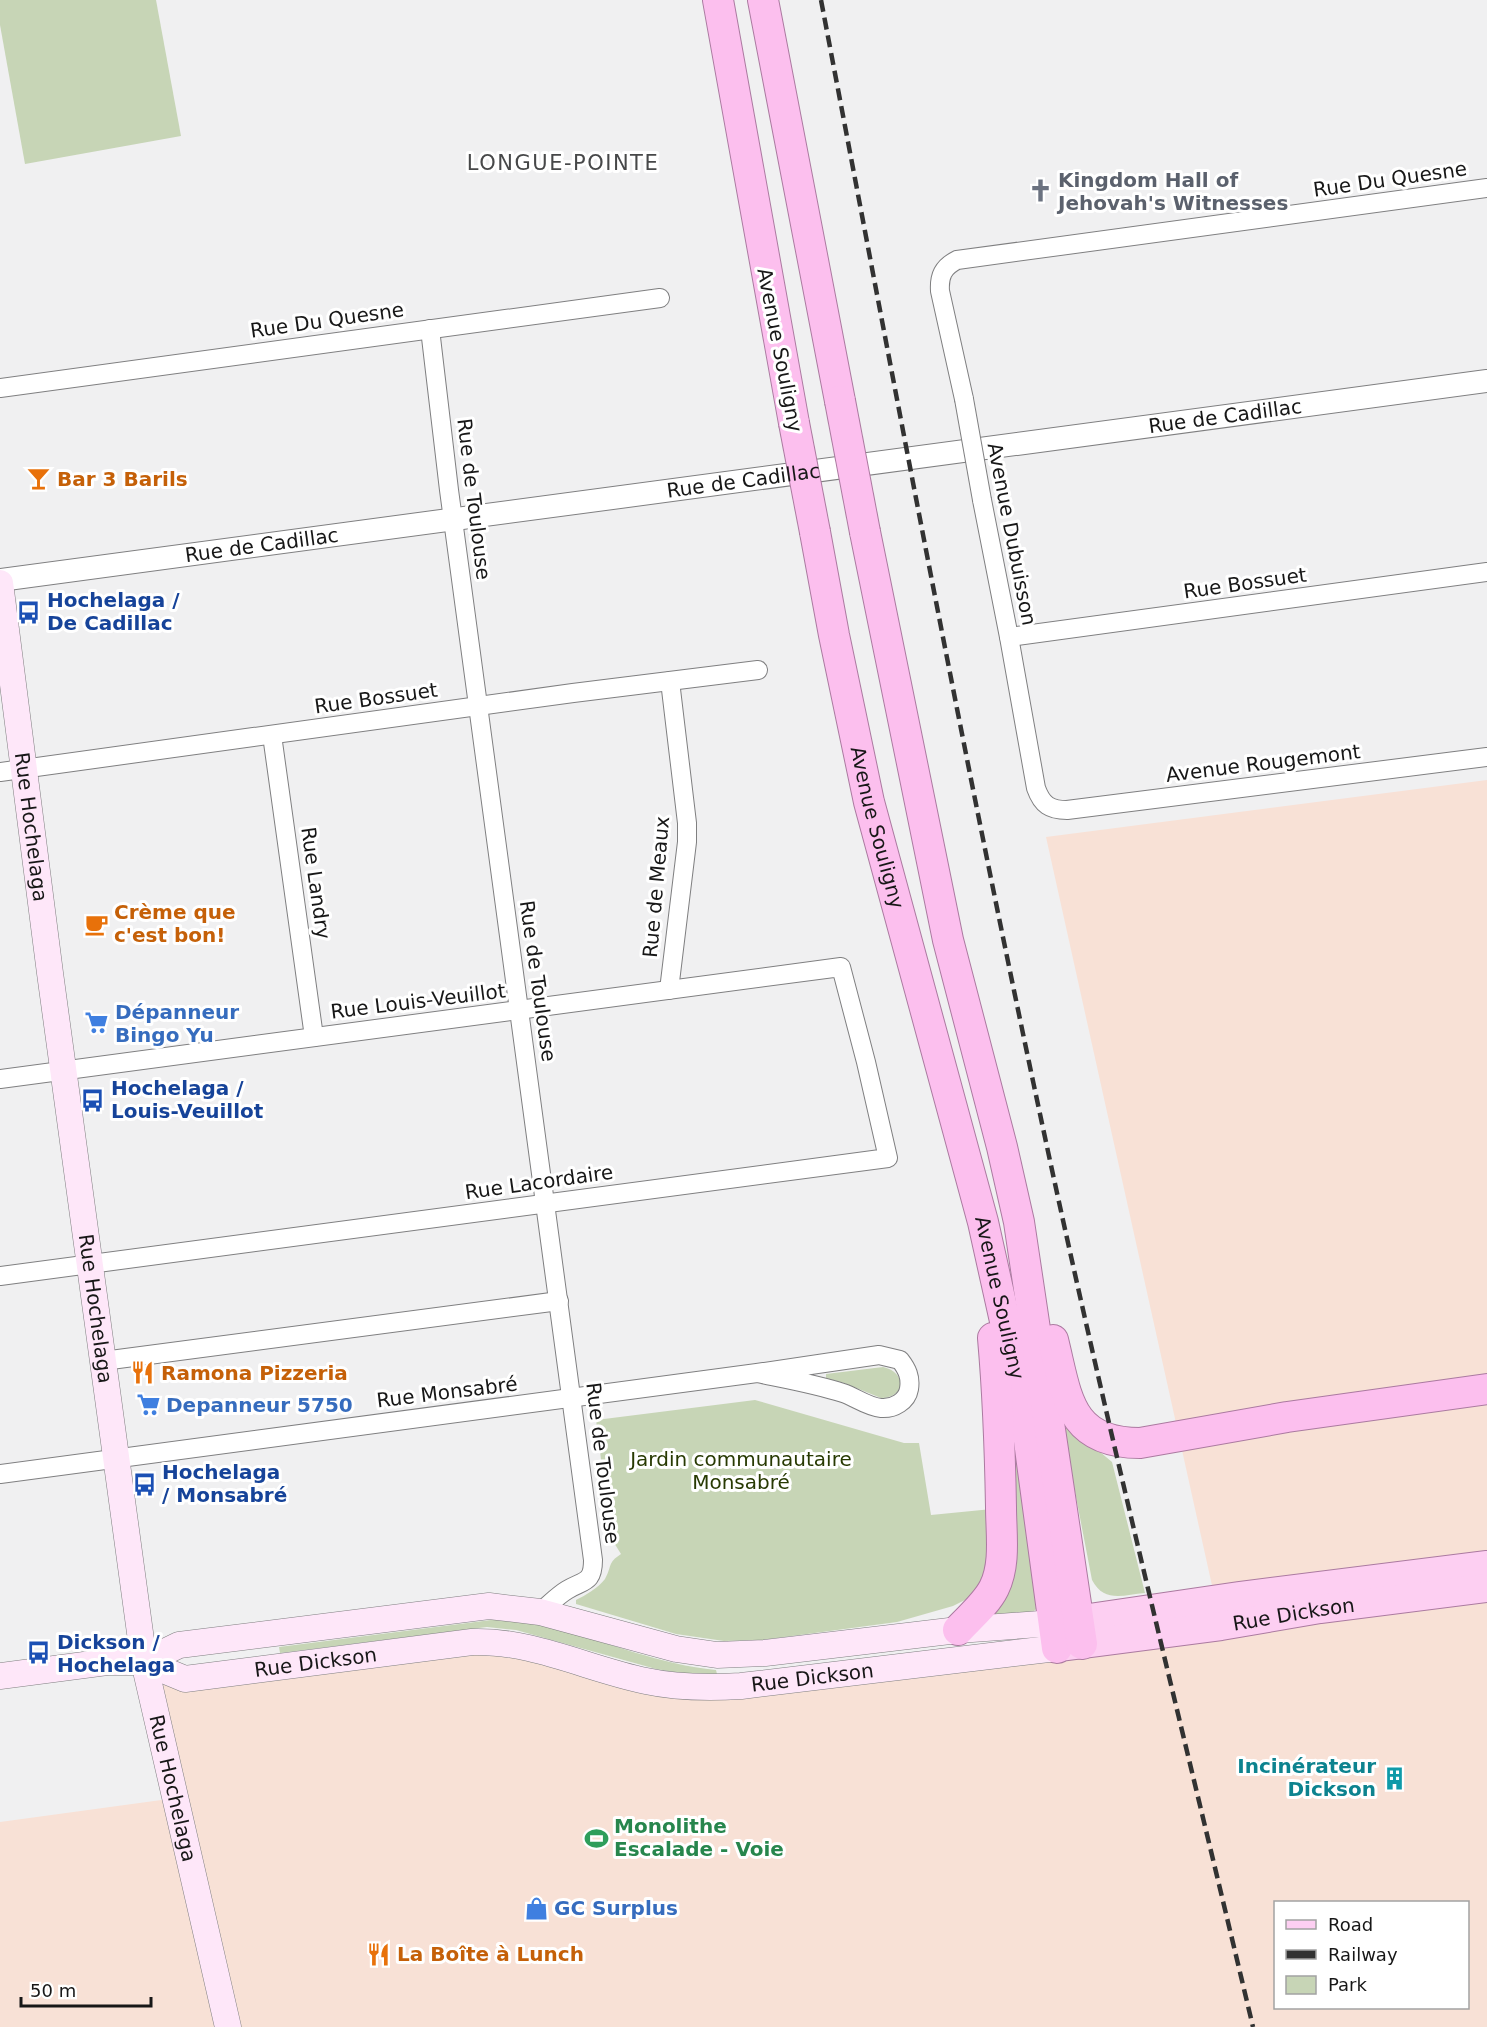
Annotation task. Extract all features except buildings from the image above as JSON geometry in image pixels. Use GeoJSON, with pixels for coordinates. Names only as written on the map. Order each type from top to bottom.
{"type":"FeatureCollection","features":[{"type":"Feature","properties":{"kind":"highway","name":"Avenue Souligny"},"geometry":{"type":"LineString","coordinates":[[718,0],[794,423],[834,635],[869,802],[983,1222],[1024,1411],[1068,1633]]}},
{"type":"Feature","properties":{"kind":"highway","name":"Avenue Souligny"},"geometry":{"type":"LineString","coordinates":[[763,0],[907,746],[948,940],[1002,1147],[1019,1222],[1068,1633]]}},
{"type":"Feature","properties":{"kind":"highway"},"geometry":{"type":"LineString","coordinates":[[958,1630],[994,1589],[1001,1551],[999,1413],[983,1222]]}},
{"type":"Feature","properties":{"kind":"highway"},"geometry":{"type":"LineString","coordinates":[[1019,1222],[1070,1403],[1082,1423],[1102,1437],[1114,1442],[1140,1443],[1276,1419],[1487,1389]]}},
{"type":"Feature","properties":{"kind":"main road","name":"Rue Hochelaga"},"geometry":{"type":"LineString","coordinates":[[0,581],[12,770],[65,1071],[144,1662],[228,2027]]}},
{"type":"Feature","properties":{"kind":"main road","name":"Rue Dickson"},"geometry":{"type":"LineString","coordinates":[[0,1676],[108,1662],[144,1662],[185,1679],[472,1642],[498,1642],[644,1681],[695,1688],[741,1686],[1068,1633],[1239,1596],[1487,1565]]}},
{"type":"Feature","properties":{"kind":"main road","name":"Rue Dickson"},"geometry":{"type":"LineString","coordinates":[[144,1662],[179,1645],[464,1608],[496,1606],[540,1612],[676,1649],[717,1655],[765,1653],[958,1630],[1068,1633],[1221,1626],[1320,1609],[1487,1588]]}},
{"type":"Feature","properties":{"kind":"street","name":"Rue Du Quesne"},"geometry":{"type":"LineString","coordinates":[[944,269],[957,260],[1487,188]]}},
{"type":"Feature","properties":{"kind":"street","name":"Avenue Dubuisson"},"geometry":{"type":"LineString","coordinates":[[944,269],[940,291],[964,399],[1036,788],[1039,798],[1046,806]]}},
{"type":"Feature","properties":{"kind":"street","name":"Rue Du Quesne"},"geometry":{"type":"LineString","coordinates":[[0,388],[660,298]]}},
{"type":"Feature","properties":{"kind":"street","name":"Rue de Toulouse"},"geometry":{"type":"LineString","coordinates":[[430,329],[453,518],[593,1569],[591,1576],[568,1589],[540,1612]]}},
{"type":"Feature","properties":{"kind":"street","name":"Rue de Cadillac"},"geometry":{"type":"LineString","coordinates":[[0,581],[453,518],[1487,381]]}},
{"type":"Feature","properties":{"kind":"street","name":"Rue Bossuet"},"geometry":{"type":"LineString","coordinates":[[1009,637],[1487,572]]}},
{"type":"Feature","properties":{"kind":"street","name":"Rue Bossuet"},"geometry":{"type":"LineString","coordinates":[[12,770],[758,670]]}},
{"type":"Feature","properties":{"kind":"street","name":"Rue de Meaux"},"geometry":{"type":"LineString","coordinates":[[669,990],[687,842],[687,823],[670,681]]}},
{"type":"Feature","properties":{"kind":"street","name":"Rue Landry"},"geometry":{"type":"LineString","coordinates":[[272,735],[314,1037]]}},
{"type":"Feature","properties":{"kind":"street","name":"Avenue Rougemont"},"geometry":{"type":"LineString","coordinates":[[1046,806],[1055,810],[1068,810],[1487,757]]}},
{"type":"Feature","properties":{"kind":"street","name":"Rue Louis-Veuillot"},"geometry":{"type":"LineString","coordinates":[[0,1079],[841,967]]}},
{"type":"Feature","properties":{"kind":"street","name":"Rue Lacordaire"},"geometry":{"type":"LineString","coordinates":[[0,1276],[888,1158],[841,967]]}},
{"type":"Feature","properties":{"kind":"street"},"geometry":{"type":"LineString","coordinates":[[103,1361],[559,1301]]}},
{"type":"Feature","properties":{"kind":"street","name":"Rue Monsabré"},"geometry":{"type":"LineString","coordinates":[[0,1474],[757,1373],[879,1354],[900,1360],[909,1375],[910,1385],[908,1394],[902,1402],[882,1408],[874,1407],[847,1394],[825,1387],[757,1373]]}},
{"type":"Feature","properties":{"kind":"shaded area"},"geometry":{"type":"Polygon","coordinates":[[[1487,780],[1487,2027],[0,2027],[0,1822],[176,1798],[144,1662],[178,1676],[472,1642],[679,1687],[1221,1626],[1046,837],[1487,780]]]}},
{"type":"Feature","properties":{"kind":"green space"},"geometry":{"type":"Polygon","coordinates":[[[0,0],[156,0],[181,136],[25,164],[0,25],[0,0]]]}},
{"type":"Feature","properties":{"kind":"green space"},"geometry":{"type":"Polygon","coordinates":[[[883,1367],[891,1370],[900,1379],[899,1390],[889,1397],[881,1398],[826,1378],[826,1374],[883,1367]]]}},
{"type":"Feature","properties":{"kind":"green space","name":"Jardin communautaire Monsabré"},"geometry":{"type":"Polygon","coordinates":[[[755,1400],[904,1443],[919,1443],[931,1515],[992,1509],[992,1558],[977,1594],[953,1606],[897,1622],[762,1640],[724,1641],[676,1634],[576,1604],[576,1600],[592,1591],[605,1579],[612,1563],[621,1554],[611,1538],[596,1420],[755,1400]]]}},
{"type":"Feature","properties":{"kind":"green space"},"geometry":{"type":"Polygon","coordinates":[[[1069,1426],[1112,1462],[1145,1593],[1108,1595],[1102,1592],[1092,1580],[1061,1431],[1069,1426]]]}},
{"type":"Feature","properties":{"kind":"green space"},"geometry":{"type":"Polygon","coordinates":[[[1020,1450],[1036,1609],[1032,1613],[986,1619],[1011,1451],[1020,1450]]]}},
{"type":"Feature","properties":{"kind":"green space"},"geometry":{"type":"Polygon","coordinates":[[[499,1619],[547,1626],[655,1658],[716,1670],[717,1674],[680,1673],[656,1669],[516,1630],[487,1627],[280,1653],[279,1647],[499,1619]]]}},
{"type":"Feature","properties":{"kind":"railway"},"geometry":{"type":"LineString","coordinates":[[821,0],[955,697],[1040,1114],[1117,1457],[1253,2027]]}},
{"type":"Feature","properties":{"kind":"place","name":"Kingdom Hall of Jehovah's Witnesses"},"geometry":{"type":"Point","coordinates":[1040,191]}},
{"type":"Feature","properties":{"kind":"place","name":"Bar 3 Barils"},"geometry":{"type":"Point","coordinates":[39,479]}},
{"type":"Feature","properties":{"kind":"place","name":"Hochelaga / De Cadillac"},"geometry":{"type":"Point","coordinates":[29,612]}},
{"type":"Feature","properties":{"kind":"place","name":"Crème que c'est bon!"},"geometry":{"type":"Point","coordinates":[96,924]}},
{"type":"Feature","properties":{"kind":"place","name":"Dépanneur Bingo Yu"},"geometry":{"type":"Point","coordinates":[97,1023]}},
{"type":"Feature","properties":{"kind":"place","name":"Hochelaga / Louis-Veuillot"},"geometry":{"type":"Point","coordinates":[93,1100]}},
{"type":"Feature","properties":{"kind":"place","name":"Ramona Pizzeria"},"geometry":{"type":"Point","coordinates":[143,1373]}},
{"type":"Feature","properties":{"kind":"place","name":"Depanneur 5750"},"geometry":{"type":"Point","coordinates":[148,1405]}},
{"type":"Feature","properties":{"kind":"place","name":"Hochelaga / Monsabré"},"geometry":{"type":"Point","coordinates":[144,1484]}},
{"type":"Feature","properties":{"kind":"place","name":"Dickson / Hochelaga"},"geometry":{"type":"Point","coordinates":[39,1653]}},
{"type":"Feature","properties":{"kind":"place","name":"Incinérateur Dickson"},"geometry":{"type":"Point","coordinates":[1394,1778]}},
{"type":"Feature","properties":{"kind":"place","name":"Monolithe Escalade - Voie"},"geometry":{"type":"Point","coordinates":[596,1838]}},
{"type":"Feature","properties":{"kind":"place","name":"GC Surplus"},"geometry":{"type":"Point","coordinates":[536,1908]}},
{"type":"Feature","properties":{"kind":"place","name":"La Boîte à Lunch"},"geometry":{"type":"Point","coordinates":[379,1954]}},
{"type":"Feature","properties":{"kind":"district","name":"LONGUE-POINTE"},"geometry":{"type":"Point","coordinates":[563,163]}}]}
